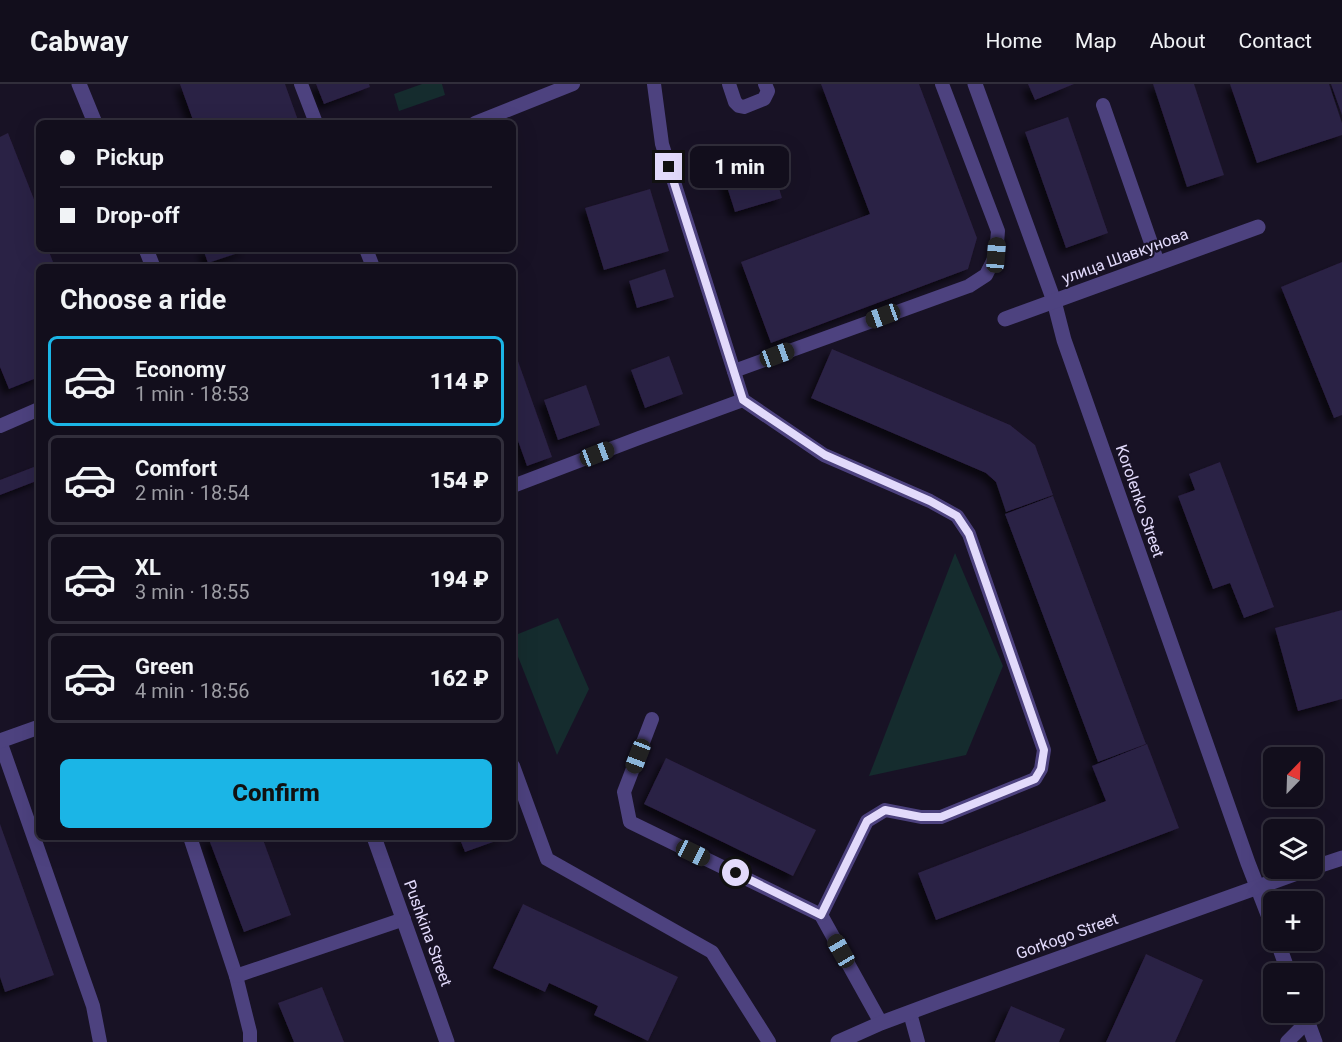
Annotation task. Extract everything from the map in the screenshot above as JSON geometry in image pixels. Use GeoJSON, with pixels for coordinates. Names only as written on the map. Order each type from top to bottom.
{"type":"FeatureCollection","features":[{"type":"Feature","properties":{"kind":"street"},"geometry":{"type":"LineString","coordinates":[[80,84],[94,120]]}},
{"type":"Feature","properties":{"kind":"street","name":"Korolenko Street"},"geometry":{"type":"LineString","coordinates":[[975,84],[1054,301],[1064,340],[1263,902]]}},
{"type":"Feature","properties":{"kind":"street","name":"улица Шавкунова"},"geometry":{"type":"LineString","coordinates":[[1005,319],[1258,227]]}},
{"type":"Feature","properties":{"kind":"street"},"geometry":{"type":"LineString","coordinates":[[0,741],[36,728]]}},
{"type":"Feature","properties":{"kind":"street","name":"Pushkina Street"},"geometry":{"type":"LineString","coordinates":[[375,840],[447,1042]]}},
{"type":"Feature","properties":{"kind":"street","name":"Gorkogo Street"},"geometry":{"type":"LineString","coordinates":[[1323,864],[1342,858]]}},
{"type":"Feature","properties":{"kind":"street","name":"Gorkogo Street"},"geometry":{"type":"LineString","coordinates":[[838,1042],[909,1012],[1280,879]]}},
{"type":"Feature","properties":{"kind":"street"},"geometry":{"type":"LineString","coordinates":[[1308,1023],[1315,1042]]}},
{"type":"Feature","properties":{"kind":"lane"},"geometry":{"type":"LineString","coordinates":[[301,84],[315,120]]}},
{"type":"Feature","properties":{"kind":"lane"},"geometry":{"type":"LineString","coordinates":[[483,120],[573,84]]}},
{"type":"Feature","properties":{"kind":"lane"},"geometry":{"type":"LineString","coordinates":[[654,84],[662,144],[743,400],[825,455],[930,501],[957,516],[969,534],[1044,750],[1041,769],[1035,779],[941,817],[921,817],[885,810],[867,821],[821,915]]}},
{"type":"Feature","properties":{"kind":"lane"},"geometry":{"type":"LineString","coordinates":[[729,84],[735,102],[744,107],[764,99],[768,91],[765,84]]}},
{"type":"Feature","properties":{"kind":"lane"},"geometry":{"type":"LineString","coordinates":[[734,371],[969,285],[986,275],[996,255],[998,231],[942,84]]}},
{"type":"Feature","properties":{"kind":"lane"},"geometry":{"type":"LineString","coordinates":[[1103,105],[1158,263]]}},
{"type":"Feature","properties":{"kind":"lane"},"geometry":{"type":"LineString","coordinates":[[516,485],[743,400]]}},
{"type":"Feature","properties":{"kind":"lane"},"geometry":{"type":"LineString","coordinates":[[2,422],[36,410]]}},
{"type":"Feature","properties":{"kind":"lane"},"geometry":{"type":"LineString","coordinates":[[652,719],[624,792],[630,822],[821,915],[881,1023]]}},
{"type":"Feature","properties":{"kind":"lane"},"geometry":{"type":"LineString","coordinates":[[0,741],[93,1006],[100,1042]]}},
{"type":"Feature","properties":{"kind":"lane"},"geometry":{"type":"LineString","coordinates":[[516,774],[547,859],[712,952],[769,1042]]}},
{"type":"Feature","properties":{"kind":"lane"},"geometry":{"type":"LineString","coordinates":[[191,840],[236,976],[250,1032],[250,1042]]}},
{"type":"Feature","properties":{"kind":"lane"},"geometry":{"type":"LineString","coordinates":[[236,976],[404,919]]}},
{"type":"Feature","properties":{"kind":"lane"},"geometry":{"type":"LineString","coordinates":[[909,1012],[918,1042]]}},
{"type":"Feature","properties":{"kind":"lane"},"geometry":{"type":"LineString","coordinates":[[1287,1042],[1301,1023]]}},
{"type":"Feature","properties":{"kind":"green space"},"geometry":{"type":"Polygon","coordinates":[[[422,84],[442,84],[445,95],[399,111],[394,94],[422,84]]]}},
{"type":"Feature","properties":{"kind":"green space"},"geometry":{"type":"Polygon","coordinates":[[[955,553],[1003,666],[966,755],[869,776],[955,553]]]}},
{"type":"Feature","properties":{"kind":"green space"},"geometry":{"type":"Polygon","coordinates":[[[558,618],[589,689],[557,755],[516,652],[516,635],[558,618]]]}},
{"type":"Feature","properties":{"kind":"building"},"geometry":{"type":"Polygon","coordinates":[[[180,84],[285,84],[298,120],[193,120],[180,84]]]}},
{"type":"Feature","properties":{"kind":"building"},"geometry":{"type":"Polygon","coordinates":[[[316,84],[369,84],[370,87],[324,104],[316,84]]]}},
{"type":"Feature","properties":{"kind":"building"},"geometry":{"type":"Polygon","coordinates":[[[821,84],[919,84],[977,238],[968,269],[771,343],[741,262],[870,214],[821,84]]]}},
{"type":"Feature","properties":{"kind":"building"},"geometry":{"type":"Polygon","coordinates":[[[1028,84],[1074,84],[1035,100],[1028,84]]]}},
{"type":"Feature","properties":{"kind":"building"},"geometry":{"type":"Polygon","coordinates":[[[1153,84],[1194,84],[1224,175],[1187,187],[1153,84]]]}},
{"type":"Feature","properties":{"kind":"building"},"geometry":{"type":"Polygon","coordinates":[[[1230,84],[1329,84],[1342,123],[1342,135],[1257,163],[1230,84]]]}},
{"type":"Feature","properties":{"kind":"building"},"geometry":{"type":"Polygon","coordinates":[[[1331,84],[1342,84],[1342,115],[1331,84]]]}},
{"type":"Feature","properties":{"kind":"building"},"geometry":{"type":"Polygon","coordinates":[[[1068,117],[1108,233],[1066,248],[1025,132],[1068,117]]]}},
{"type":"Feature","properties":{"kind":"building"},"geometry":{"type":"Polygon","coordinates":[[[8,133],[36,204],[36,252],[49,252],[54,264],[36,264],[36,378],[9,389],[0,367],[0,137],[8,133]]]}},
{"type":"Feature","properties":{"kind":"building"},"geometry":{"type":"Polygon","coordinates":[[[770,159],[782,198],[735,212],[723,174],[770,159]]]}},
{"type":"Feature","properties":{"kind":"building"},"geometry":{"type":"Polygon","coordinates":[[[650,189],[669,251],[604,270],[585,208],[650,189]]]}},
{"type":"Feature","properties":{"kind":"building"},"geometry":{"type":"Polygon","coordinates":[[[204,252],[241,252],[208,263],[204,252]]]}},
{"type":"Feature","properties":{"kind":"building"},"geometry":{"type":"Polygon","coordinates":[[[1342,262],[1342,415],[1334,418],[1281,287],[1342,262]]]}},
{"type":"Feature","properties":{"kind":"building"},"geometry":{"type":"Polygon","coordinates":[[[665,269],[674,297],[637,308],[629,281],[665,269]]]}},
{"type":"Feature","properties":{"kind":"building"},"geometry":{"type":"Polygon","coordinates":[[[832,349],[1010,425],[1035,445],[1053,495],[1006,512],[996,482],[986,473],[811,398],[832,349]]]}},
{"type":"Feature","properties":{"kind":"building"},"geometry":{"type":"Polygon","coordinates":[[[516,355],[552,457],[527,466],[516,435],[516,355]]]}},
{"type":"Feature","properties":{"kind":"building"},"geometry":{"type":"Polygon","coordinates":[[[669,356],[683,394],[645,408],[631,370],[669,356]]]}},
{"type":"Feature","properties":{"kind":"building"},"geometry":{"type":"Polygon","coordinates":[[[586,385],[600,425],[558,440],[544,400],[586,385]]]}},
{"type":"Feature","properties":{"kind":"building"},"geometry":{"type":"Polygon","coordinates":[[[1220,462],[1274,607],[1244,618],[1230,583],[1213,589],[1178,496],[1195,490],[1189,474],[1220,462]]]}},
{"type":"Feature","properties":{"kind":"building"},"geometry":{"type":"Polygon","coordinates":[[[36,466],[36,481],[0,495],[0,480],[36,466]]]}},
{"type":"Feature","properties":{"kind":"building"},"geometry":{"type":"Polygon","coordinates":[[[1053,496],[1146,744],[1098,762],[1005,514],[1053,496]]]}},
{"type":"Feature","properties":{"kind":"building"},"geometry":{"type":"Polygon","coordinates":[[[1342,610],[1342,699],[1298,711],[1275,628],[1342,610]]]}},
{"type":"Feature","properties":{"kind":"building"},"geometry":{"type":"Polygon","coordinates":[[[1147,744],[1179,828],[936,920],[918,873],[1106,801],[1092,766],[1147,744]]]}},
{"type":"Feature","properties":{"kind":"building"},"geometry":{"type":"Polygon","coordinates":[[[666,758],[816,830],[793,876],[644,804],[666,758]]]}},
{"type":"Feature","properties":{"kind":"building"},"geometry":{"type":"Polygon","coordinates":[[[0,824],[54,975],[5,992],[0,977],[0,824]]]}},
{"type":"Feature","properties":{"kind":"building"},"geometry":{"type":"Polygon","coordinates":[[[209,840],[263,840],[291,915],[244,932],[209,840]]]}},
{"type":"Feature","properties":{"kind":"building"},"geometry":{"type":"Polygon","coordinates":[[[460,840],[499,840],[465,852],[460,840]]]}},
{"type":"Feature","properties":{"kind":"building"},"geometry":{"type":"Polygon","coordinates":[[[523,904],[678,977],[648,1041],[594,1015],[598,1006],[549,983],[545,992],[493,968],[523,904]]]}},
{"type":"Feature","properties":{"kind":"building"},"geometry":{"type":"Polygon","coordinates":[[[1146,954],[1203,980],[1175,1042],[1106,1042],[1146,954]]]}},
{"type":"Feature","properties":{"kind":"building"},"geometry":{"type":"Polygon","coordinates":[[[322,987],[344,1042],[294,1042],[278,1003],[322,987]]]}},
{"type":"Feature","properties":{"kind":"building"},"geometry":{"type":"Polygon","coordinates":[[[1011,1006],[1065,1029],[1059,1042],[995,1042],[1011,1006]]]}},
{"type":"Feature","properties":{"kind":"route"},"geometry":{"type":"LineString","coordinates":[[669,167],[743,400],[825,455],[930,501],[957,516],[969,534],[1044,750],[1041,769],[1035,779],[941,817],[921,817],[885,810],[867,821],[821,915],[736,873]]}}]}
